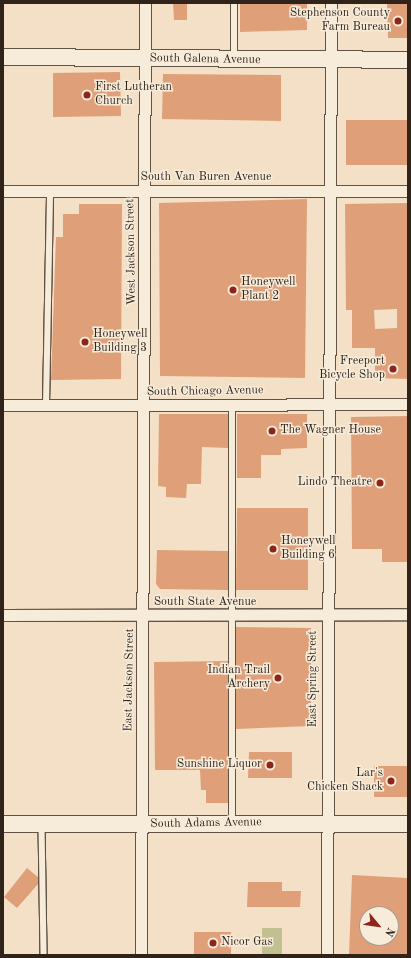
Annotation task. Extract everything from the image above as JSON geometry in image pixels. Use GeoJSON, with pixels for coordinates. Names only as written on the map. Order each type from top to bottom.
{"type":"FeatureCollection","features":[{"type":"Feature","properties":{"kind":"main road","name":"South Galena Avenue"},"geometry":{"type":"LineString","coordinates":[[3,57],[332,62],[408,60]]}},
{"type":"Feature","properties":{"kind":"main road","name":"South Adams Avenue"},"geometry":{"type":"LineString","coordinates":[[3,824],[408,824]]}},
{"type":"Feature","properties":{"kind":"street","name":"West Jackson Street"},"geometry":{"type":"LineString","coordinates":[[145,3],[144,191],[146,405]]}},
{"type":"Feature","properties":{"kind":"street","name":"East Spring Street"},"geometry":{"type":"LineString","coordinates":[[327,955],[328,615],[332,191],[331,3]]}},
{"type":"Feature","properties":{"kind":"street","name":"South Van Buren Avenue"},"geometry":{"type":"LineString","coordinates":[[3,191],[408,191]]}},
{"type":"Feature","properties":{"kind":"street","name":"South Chicago Avenue"},"geometry":{"type":"LineString","coordinates":[[3,405],[408,404]]}},
{"type":"Feature","properties":{"kind":"street","name":"East Jackson Street"},"geometry":{"type":"LineString","coordinates":[[141,955],[146,405]]}},
{"type":"Feature","properties":{"kind":"street","name":"South State Avenue"},"geometry":{"type":"LineString","coordinates":[[3,615],[230,616],[408,614]]}},
{"type":"Feature","properties":{"kind":"lane"},"geometry":{"type":"LineString","coordinates":[[234,3],[234,61]]}},
{"type":"Feature","properties":{"kind":"lane"},"geometry":{"type":"LineString","coordinates":[[46,405],[50,191]]}},
{"type":"Feature","properties":{"kind":"lane"},"geometry":{"type":"LineString","coordinates":[[232,404],[230,616],[232,824]]}},
{"type":"Feature","properties":{"kind":"lane"},"geometry":{"type":"LineString","coordinates":[[42,824],[44,955]]}},
{"type":"Feature","properties":{"kind":"shaded area"},"geometry":{"type":"Polygon","coordinates":[[[262,928],[282,928],[282,955],[262,955],[262,928]]]}},
{"type":"Feature","properties":{"kind":"building"},"geometry":{"type":"Polygon","coordinates":[[[173,3],[187,3],[187,20],[174,20],[173,3]]]}},
{"type":"Feature","properties":{"kind":"building"},"geometry":{"type":"Polygon","coordinates":[[[240,3],[307,3],[307,30],[240,32],[240,3]]]}},
{"type":"Feature","properties":{"kind":"building","name":"Stephenson County Farm Bureau"},"geometry":{"type":"Polygon","coordinates":[[[387,3],[408,3],[408,38],[388,38],[387,3]]]}},
{"type":"Feature","properties":{"kind":"building","name":"First Lutheran Church"},"geometry":{"type":"Polygon","coordinates":[[[120,72],[121,116],[53,117],[53,73],[120,72]]]}},
{"type":"Feature","properties":{"kind":"building"},"geometry":{"type":"Polygon","coordinates":[[[163,74],[281,75],[281,121],[162,119],[163,74]]]}},
{"type":"Feature","properties":{"kind":"building"},"geometry":{"type":"Polygon","coordinates":[[[346,120],[408,120],[408,165],[346,165],[346,120]]]}},
{"type":"Feature","properties":{"kind":"building","name":"Honeywell Plant 2"},"geometry":{"type":"Polygon","coordinates":[[[307,199],[305,378],[160,376],[159,203],[307,199]]]}},
{"type":"Feature","properties":{"kind":"building"},"geometry":{"type":"Polygon","coordinates":[[[408,203],[408,379],[375,378],[375,348],[352,348],[352,310],[346,310],[345,204],[408,203]],[[397,309],[374,310],[375,329],[397,328],[397,309]]]}},
{"type":"Feature","properties":{"kind":"building"},"geometry":{"type":"Polygon","coordinates":[[[79,204],[122,204],[121,379],[51,380],[56,237],[63,237],[63,214],[79,214],[79,204]]]}},
{"type":"Feature","properties":{"kind":"building"},"geometry":{"type":"Polygon","coordinates":[[[159,414],[228,414],[228,448],[202,447],[201,484],[187,484],[186,498],[166,497],[166,487],[158,486],[159,414]]]}},
{"type":"Feature","properties":{"kind":"building","name":"The Wagner House"},"geometry":{"type":"Polygon","coordinates":[[[237,414],[307,414],[307,448],[281,449],[281,455],[261,455],[261,478],[237,478],[237,414]]]}},
{"type":"Feature","properties":{"kind":"building","name":"Lindo Theatre"},"geometry":{"type":"Polygon","coordinates":[[[408,416],[408,562],[382,562],[382,549],[352,549],[351,417],[408,416]]]}},
{"type":"Feature","properties":{"kind":"building","name":"Honeywell Building 6"},"geometry":{"type":"Polygon","coordinates":[[[237,508],[308,508],[308,590],[236,590],[237,508]]]}},
{"type":"Feature","properties":{"kind":"building"},"geometry":{"type":"Polygon","coordinates":[[[157,550],[228,551],[228,590],[160,589],[156,584],[157,550]]]}},
{"type":"Feature","properties":{"kind":"building"},"geometry":{"type":"Polygon","coordinates":[[[236,627],[311,628],[311,726],[236,729],[236,627]]]}},
{"type":"Feature","properties":{"kind":"building"},"geometry":{"type":"Polygon","coordinates":[[[228,661],[228,803],[206,803],[206,790],[201,790],[200,770],[155,770],[154,662],[228,661]]]}},
{"type":"Feature","properties":{"kind":"building","name":"Sunshine Liquor"},"geometry":{"type":"Polygon","coordinates":[[[249,752],[292,752],[292,778],[248,778],[249,752]]]}},
{"type":"Feature","properties":{"kind":"building","name":"Lar's Chicken Shack"},"geometry":{"type":"Polygon","coordinates":[[[374,766],[408,766],[408,797],[374,797],[374,766]]]}},
{"type":"Feature","properties":{"kind":"building"},"geometry":{"type":"Polygon","coordinates":[[[27,868],[39,878],[39,883],[17,908],[4,897],[27,868]]]}},
{"type":"Feature","properties":{"kind":"building"},"geometry":{"type":"Polygon","coordinates":[[[352,875],[408,878],[408,955],[349,955],[352,875]]]}},
{"type":"Feature","properties":{"kind":"building"},"geometry":{"type":"Polygon","coordinates":[[[248,882],[282,882],[282,891],[301,891],[300,907],[247,907],[248,882]]]}},
{"type":"Feature","properties":{"kind":"building","name":"Nicor Gas"},"geometry":{"type":"Polygon","coordinates":[[[194,932],[231,932],[231,955],[194,955],[194,932]]]}},
{"type":"Feature","properties":{"kind":"place","name":"Stephenson County Farm Bureau"},"geometry":{"type":"Point","coordinates":[398,21]}},
{"type":"Feature","properties":{"kind":"place","name":"First Lutheran Church"},"geometry":{"type":"Point","coordinates":[87,95]}},
{"type":"Feature","properties":{"kind":"place","name":"Honeywell Plant 2"},"geometry":{"type":"Point","coordinates":[233,290]}},
{"type":"Feature","properties":{"kind":"place","name":"Honeywell Building 3"},"geometry":{"type":"Point","coordinates":[85,342]}},
{"type":"Feature","properties":{"kind":"place","name":"Freeport Bicycle Shop"},"geometry":{"type":"Point","coordinates":[393,369]}},
{"type":"Feature","properties":{"kind":"place","name":"The Wagner House"},"geometry":{"type":"Point","coordinates":[272,431]}},
{"type":"Feature","properties":{"kind":"place","name":"Lindo Theatre"},"geometry":{"type":"Point","coordinates":[380,483]}},
{"type":"Feature","properties":{"kind":"place","name":"Honeywell Building 6"},"geometry":{"type":"Point","coordinates":[273,549]}},
{"type":"Feature","properties":{"kind":"place","name":"Indian Trail Archery"},"geometry":{"type":"Point","coordinates":[278,678]}},
{"type":"Feature","properties":{"kind":"place","name":"Sunshine Liquor"},"geometry":{"type":"Point","coordinates":[270,765]}},
{"type":"Feature","properties":{"kind":"place","name":"Lar's Chicken Shack"},"geometry":{"type":"Point","coordinates":[391,781]}},
{"type":"Feature","properties":{"kind":"place","name":"Nicor Gas"},"geometry":{"type":"Point","coordinates":[213,943]}}]}
